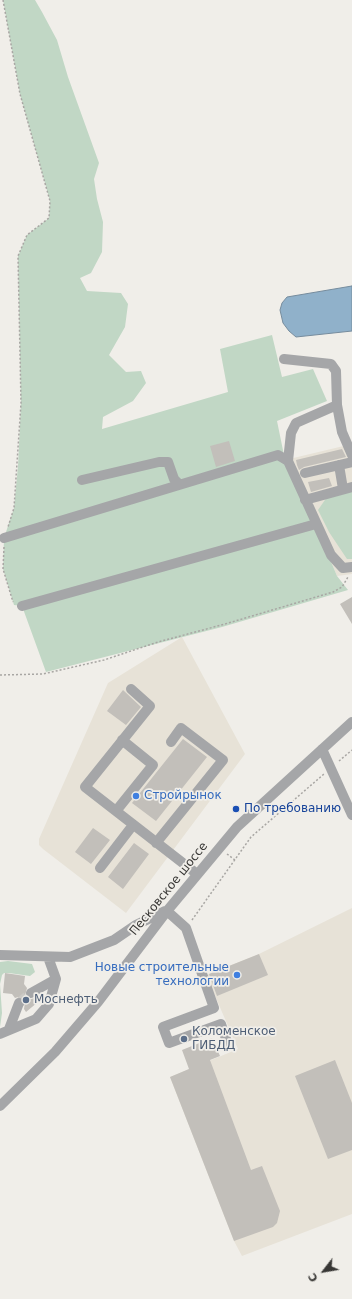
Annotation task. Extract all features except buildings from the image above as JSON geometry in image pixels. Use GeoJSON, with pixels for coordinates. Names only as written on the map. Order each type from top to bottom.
{"type":"FeatureCollection","features":[{"type":"Feature","properties":{"kind":"street"},"geometry":{"type":"LineString","coordinates":[[284,358],[331,364],[336,371],[337,405],[342,432],[352,455]]}},
{"type":"Feature","properties":{"kind":"street"},"geometry":{"type":"LineString","coordinates":[[337,405],[296,423],[291,433],[288,461],[331,555],[343,568],[350,571]]}},
{"type":"Feature","properties":{"kind":"street"},"geometry":{"type":"LineString","coordinates":[[4,538],[278,455],[288,461]]}},
{"type":"Feature","properties":{"kind":"street"},"geometry":{"type":"LineString","coordinates":[[82,480],[159,462],[168,462],[174,478],[179,484]]}},
{"type":"Feature","properties":{"kind":"street"},"geometry":{"type":"LineString","coordinates":[[305,473],[352,462]]}},
{"type":"Feature","properties":{"kind":"street"},"geometry":{"type":"LineString","coordinates":[[305,500],[347,488],[339,465]]}},
{"type":"Feature","properties":{"kind":"street"},"geometry":{"type":"LineString","coordinates":[[22,606],[316,524]]}},
{"type":"Feature","properties":{"kind":"street"},"geometry":{"type":"LineString","coordinates":[[131,689],[150,706],[85,787],[197,874]]}},
{"type":"Feature","properties":{"kind":"street","name":"Песковское шоссе"},"geometry":{"type":"LineString","coordinates":[[0,1106],[55,1052],[98,1002],[167,911],[248,815],[352,722]]}},
{"type":"Feature","properties":{"kind":"street"},"geometry":{"type":"LineString","coordinates":[[156,843],[223,760],[181,728],[171,742]]}},
{"type":"Feature","properties":{"kind":"street"},"geometry":{"type":"LineString","coordinates":[[116,811],[153,765],[122,740]]}},
{"type":"Feature","properties":{"kind":"street"},"geometry":{"type":"LineString","coordinates":[[322,749],[352,816]]}},
{"type":"Feature","properties":{"kind":"street"},"geometry":{"type":"LineString","coordinates":[[100,868],[133,825]]}},
{"type":"Feature","properties":{"kind":"street"},"geometry":{"type":"LineString","coordinates":[[0,955],[48,958],[70,957],[114,940],[136,925],[167,911],[186,928],[228,1045]]}},
{"type":"Feature","properties":{"kind":"street"},"geometry":{"type":"LineString","coordinates":[[136,925],[146,930],[147,936]]}},
{"type":"Feature","properties":{"kind":"street"},"geometry":{"type":"LineString","coordinates":[[4,1032],[36,1019],[49,1004],[56,979],[48,958]]}},
{"type":"Feature","properties":{"kind":"street"},"geometry":{"type":"LineString","coordinates":[[30,993],[56,979]]}},
{"type":"Feature","properties":{"kind":"street"},"geometry":{"type":"LineString","coordinates":[[4,1032],[18,1003]]}},
{"type":"Feature","properties":{"kind":"street"},"geometry":{"type":"LineString","coordinates":[[214,1008],[163,1027],[169,1043],[221,1024]]}},
{"type":"Feature","properties":{"kind":"path"},"geometry":{"type":"LineString","coordinates":[[3,0],[20,94],[50,201],[49,218],[27,235],[18,256],[21,403],[18,466],[14,508],[4,538],[3,569],[14,605],[22,606]]}},
{"type":"Feature","properties":{"kind":"path"},"geometry":{"type":"LineString","coordinates":[[0,675],[42,674],[104,660],[158,642],[333,592],[342,587],[350,571]]}},
{"type":"Feature","properties":{"kind":"path"},"geometry":{"type":"LineString","coordinates":[[186,928],[251,837],[352,750]]}},
{"type":"Feature","properties":{"kind":"shaded area"},"geometry":{"type":"Polygon","coordinates":[[[352,444],[352,574],[337,576],[305,500],[285,460],[352,444]]]}},
{"type":"Feature","properties":{"kind":"shaded area","name":"Стройрынок"},"geometry":{"type":"Polygon","coordinates":[[[182,637],[245,754],[126,913],[43,849],[39,845],[39,839],[108,683],[182,637]]]}},
{"type":"Feature","properties":{"kind":"shaded area"},"geometry":{"type":"Polygon","coordinates":[[[352,908],[352,1214],[242,1256],[234,1241],[170,1077],[238,1049],[206,975],[259,954],[352,908]]]}},
{"type":"Feature","properties":{"kind":"green space"},"geometry":{"type":"Polygon","coordinates":[[[3,0],[35,0],[57,40],[68,77],[99,163],[94,179],[103,222],[102,252],[91,273],[80,278],[87,291],[121,293],[128,304],[125,327],[109,355],[126,372],[141,371],[146,383],[133,401],[103,417],[102,429],[228,392],[220,349],[272,335],[282,377],[313,369],[327,401],[277,421],[285,460],[305,500],[337,576],[348,590],[222,627],[46,672],[22,606],[14,605],[3,569],[4,538],[14,508],[18,466],[21,403],[18,256],[27,235],[49,218],[50,201],[20,94],[3,0]]]}},
{"type":"Feature","properties":{"kind":"green space"},"geometry":{"type":"Polygon","coordinates":[[[352,491],[352,559],[347,559],[329,532],[318,510],[327,497],[352,491]]]}},
{"type":"Feature","properties":{"kind":"green space"},"geometry":{"type":"Polygon","coordinates":[[[8,961],[32,964],[35,972],[30,976],[4,973],[0,984],[0,962],[8,961]]]}},
{"type":"Feature","properties":{"kind":"green space"},"geometry":{"type":"Polygon","coordinates":[[[0,984],[2,1013],[0,1027],[0,984]]]}},
{"type":"Feature","properties":{"kind":"water"},"geometry":{"type":"Polygon","coordinates":[[[352,286],[352,331],[296,337],[283,323],[280,310],[282,303],[287,297],[352,286]]]}},
{"type":"Feature","properties":{"kind":"tunnel"},"geometry":{"type":"LineString","coordinates":[[19,1003],[31,993]]}},
{"type":"Feature","properties":{"kind":"place","name":"Стройрынок"},"geometry":{"type":"Point","coordinates":[136,796]}},
{"type":"Feature","properties":{"kind":"place","name":"По требованию"},"geometry":{"type":"Point","coordinates":[236,809]}},
{"type":"Feature","properties":{"kind":"place","name":"Новые строительные технологии"},"geometry":{"type":"Point","coordinates":[237,975]}},
{"type":"Feature","properties":{"kind":"place","name":"Моснефть"},"geometry":{"type":"Point","coordinates":[26,1000]}},
{"type":"Feature","properties":{"kind":"place","name":"Коломенское ГИБДД"},"geometry":{"type":"Point","coordinates":[184,1039]}}]}
